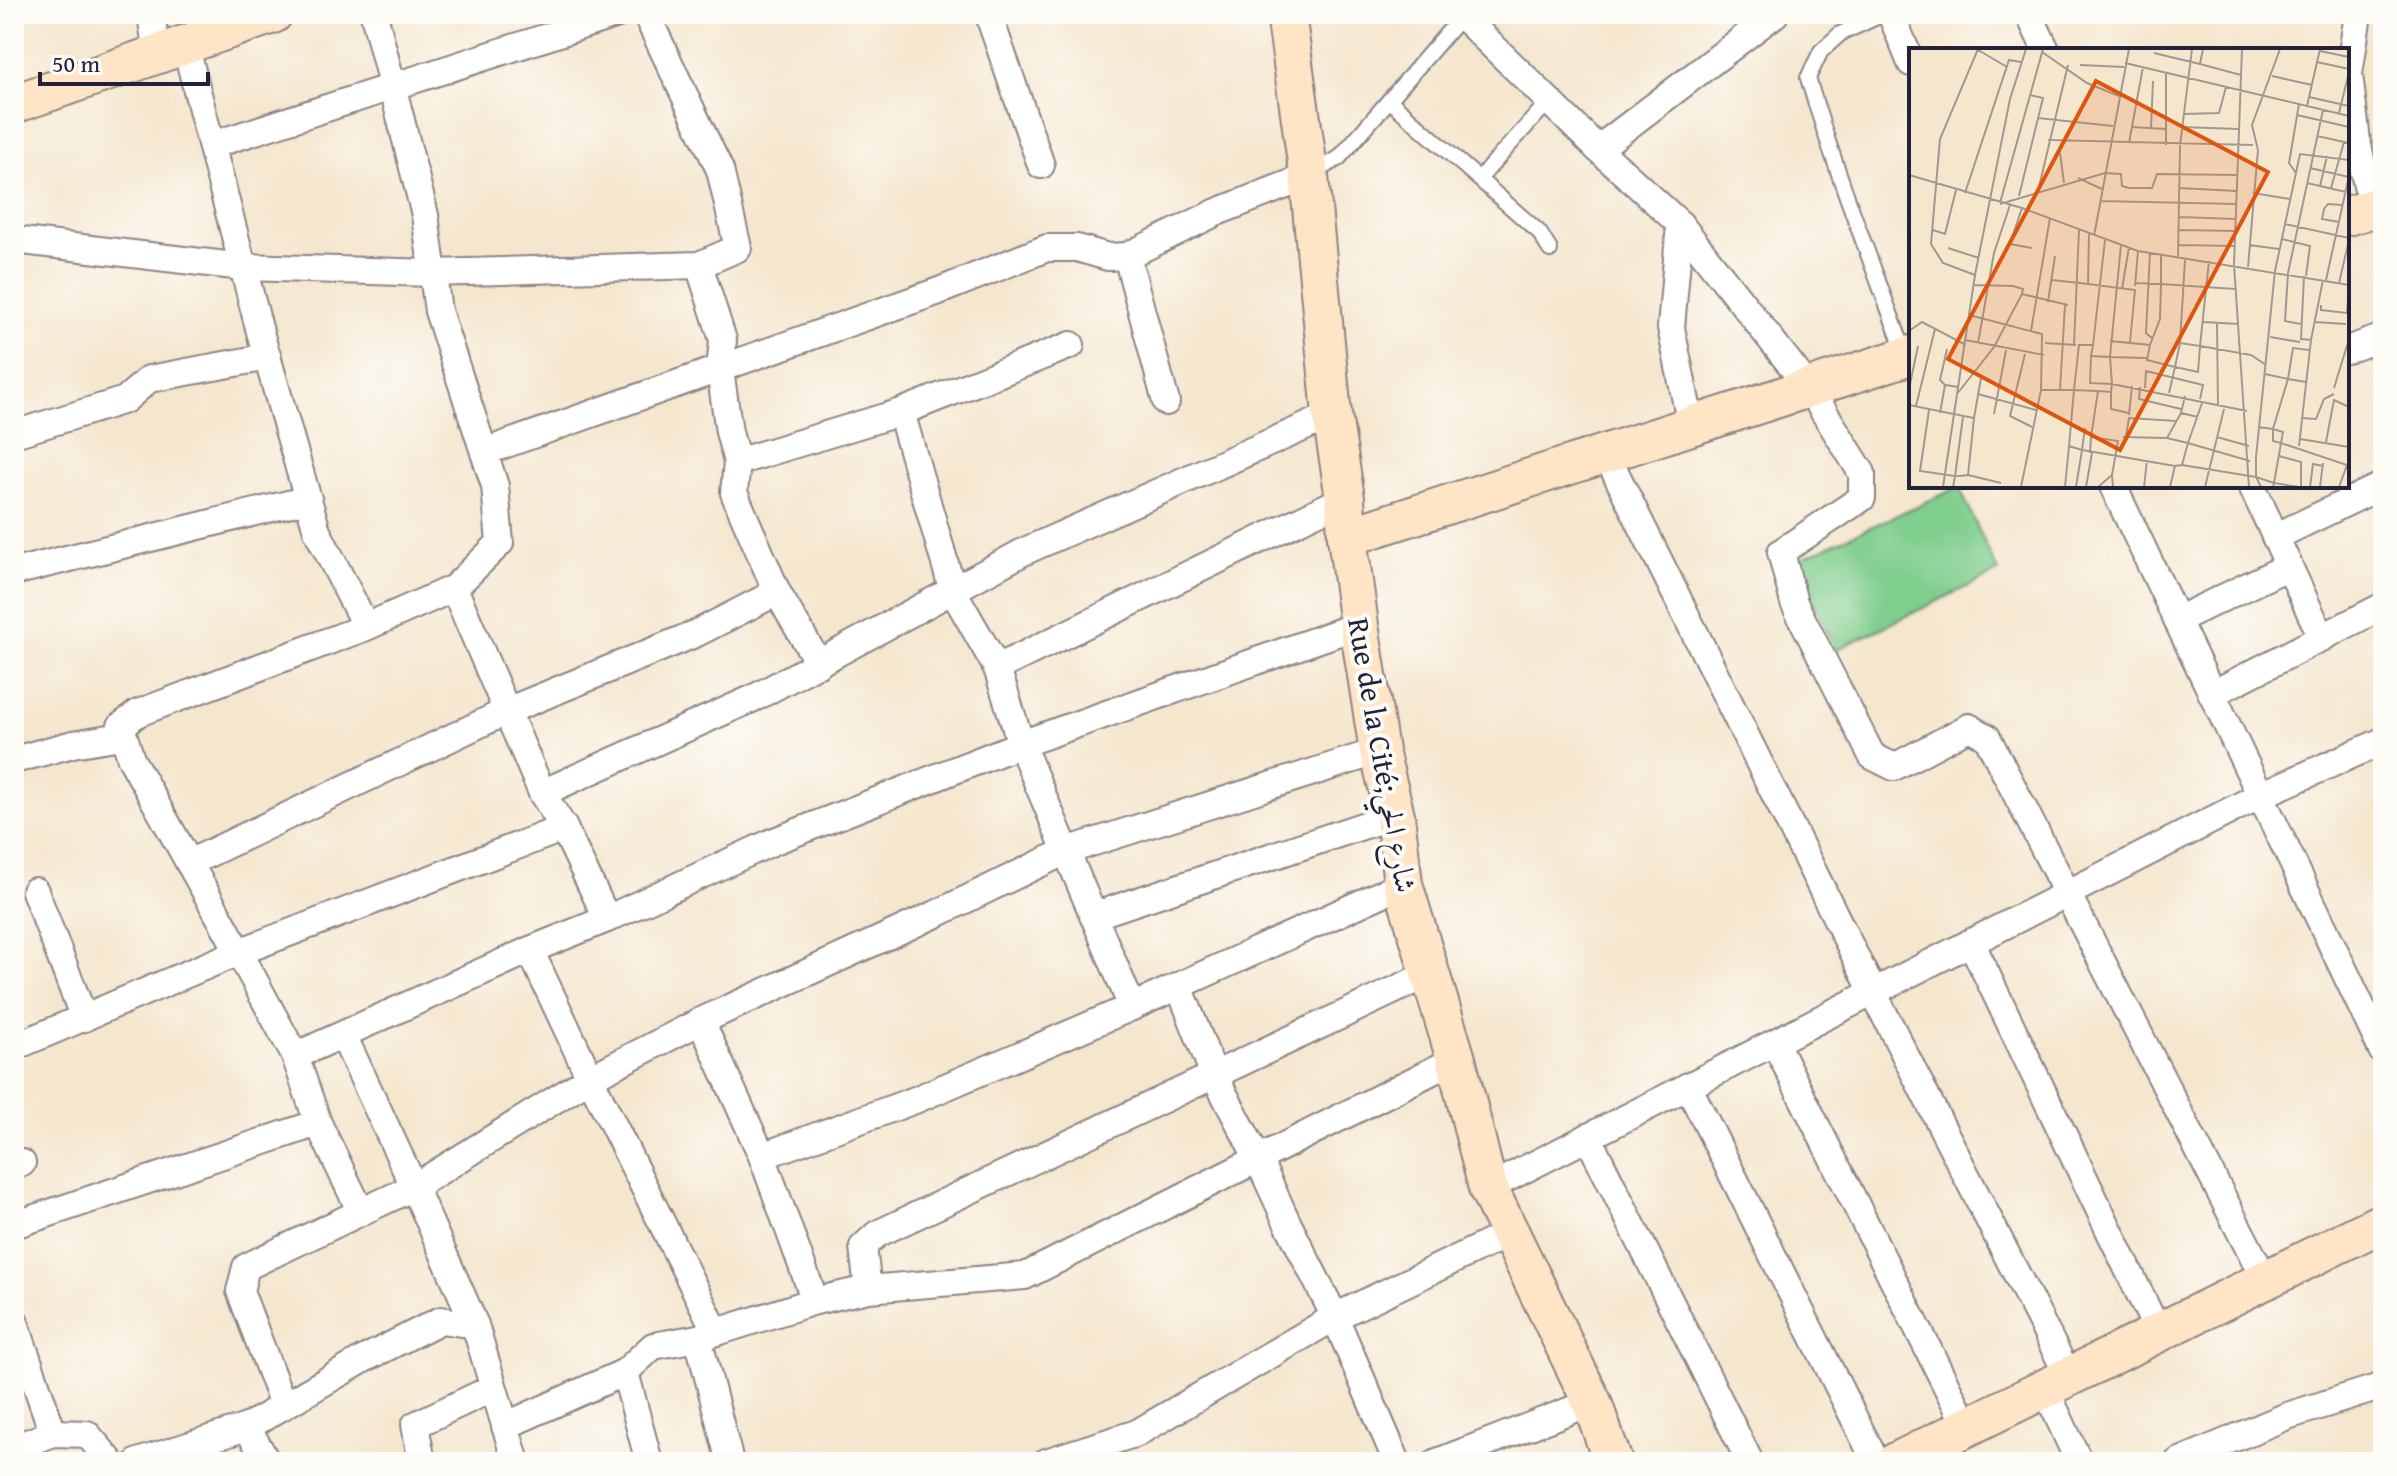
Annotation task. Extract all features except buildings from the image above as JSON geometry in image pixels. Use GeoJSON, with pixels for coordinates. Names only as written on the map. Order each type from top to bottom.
{"type":"FeatureCollection","features":[{"type":"Feature","properties":{"kind":"street"},"geometry":{"type":"LineString","coordinates":[[151,14],[171,49],[212,145],[317,531],[366,627]]}},
{"type":"Feature","properties":{"kind":"street"},"geometry":{"type":"LineString","coordinates":[[14,104],[273,14]]}},
{"type":"Feature","properties":{"kind":"street"},"geometry":{"type":"LineString","coordinates":[[121,726],[138,713],[366,627],[454,588],[500,543],[495,486],[438,311],[425,215],[374,14]]}},
{"type":"Feature","properties":{"kind":"street"},"geometry":{"type":"LineString","coordinates":[[212,145],[618,14]]}},
{"type":"Feature","properties":{"kind":"street"},"geometry":{"type":"LineString","coordinates":[[14,240],[243,267],[432,273],[699,265],[738,248],[720,170],[646,14]]}},
{"type":"Feature","properties":{"kind":"street"},"geometry":{"type":"LineString","coordinates":[[992,14],[991,22],[1041,165]]}},
{"type":"Feature","properties":{"kind":"street"},"geometry":{"type":"LineString","coordinates":[[1598,149],[1775,14]]}},
{"type":"Feature","properties":{"kind":"street"},"geometry":{"type":"LineString","coordinates":[[1891,14],[1909,58]]}},
{"type":"Feature","properties":{"kind":"street"},"geometry":{"type":"LineString","coordinates":[[2029,14],[2045,48]]}},
{"type":"Feature","properties":{"kind":"street"},"geometry":{"type":"LineString","coordinates":[[2358,14],[2349,61],[2351,127],[2367,210]]}},
{"type":"Feature","properties":{"kind":"street"},"geometry":{"type":"LineString","coordinates":[[1461,15],[1680,224],[1809,388],[1862,473],[1862,498],[1781,552],[1794,603],[1851,715],[1872,756],[1894,767],[1969,727],[1987,737],[2265,1280]]}},
{"type":"Feature","properties":{"kind":"street","name":"Rue de la Cité;شارع الحي"},"geometry":{"type":"LineString","coordinates":[[1294,20],[1332,415],[1345,498],[1347,537],[1379,751],[1395,815],[1403,884],[1456,1059],[1488,1188],[1592,1402],[1613,1462]]}},
{"type":"Feature","properties":{"kind":"street"},"geometry":{"type":"LineString","coordinates":[[484,452],[939,291],[1047,248],[1077,248],[1108,257],[1127,256],[1217,212],[1309,176]]}},
{"type":"Feature","properties":{"kind":"street"},"geometry":{"type":"LineString","coordinates":[[1680,224],[1671,328],[1691,426]]}},
{"type":"Feature","properties":{"kind":"street"},"geometry":{"type":"LineString","coordinates":[[1127,256],[1166,402]]}},
{"type":"Feature","properties":{"kind":"street"},"geometry":{"type":"LineString","coordinates":[[699,265],[723,340],[720,370],[729,432],[737,462],[734,493],[777,592],[819,664]]}},
{"type":"Feature","properties":{"kind":"street"},"geometry":{"type":"LineString","coordinates":[[2349,349],[2383,337]]}},
{"type":"Feature","properties":{"kind":"street"},"geometry":{"type":"LineString","coordinates":[[737,462],[901,412],[1071,345]]}},
{"type":"Feature","properties":{"kind":"street"},"geometry":{"type":"LineString","coordinates":[[1347,537],[1909,356]]}},
{"type":"Feature","properties":{"kind":"street"},"geometry":{"type":"LineString","coordinates":[[14,434],[125,400],[149,379],[268,357]]}},
{"type":"Feature","properties":{"kind":"street"},"geometry":{"type":"LineString","coordinates":[[901,412],[953,591],[997,668],[1021,744],[1132,1007]]}},
{"type":"Feature","properties":{"kind":"street"},"geometry":{"type":"LineString","coordinates":[[542,793],[756,697],[1025,551],[1332,415]]}},
{"type":"Feature","properties":{"kind":"street"},"geometry":{"type":"LineString","coordinates":[[1606,454],[1873,992],[2057,1382],[2079,1462]]}},
{"type":"Feature","properties":{"kind":"street"},"geometry":{"type":"LineString","coordinates":[[2275,537],[2383,485]]}},
{"type":"Feature","properties":{"kind":"street"},"geometry":{"type":"LineString","coordinates":[[2114,488],[2383,1052]]}},
{"type":"Feature","properties":{"kind":"street"},"geometry":{"type":"LineString","coordinates":[[2253,488],[2322,638]]}},
{"type":"Feature","properties":{"kind":"street"},"geometry":{"type":"LineString","coordinates":[[997,668],[1345,498]]}},
{"type":"Feature","properties":{"kind":"street"},"geometry":{"type":"LineString","coordinates":[[14,572],[308,499]]}},
{"type":"Feature","properties":{"kind":"street"},"geometry":{"type":"LineString","coordinates":[[2177,620],[2289,566]]}},
{"type":"Feature","properties":{"kind":"street"},"geometry":{"type":"LineString","coordinates":[[454,588],[542,793],[564,828],[607,919]]}},
{"type":"Feature","properties":{"kind":"street"},"geometry":{"type":"LineString","coordinates":[[189,863],[507,711],[697,633],[777,592]]}},
{"type":"Feature","properties":{"kind":"street"},"geometry":{"type":"LineString","coordinates":[[2212,694],[2383,606]]}},
{"type":"Feature","properties":{"kind":"street"},"geometry":{"type":"LineString","coordinates":[[295,1056],[530,950],[607,919],[772,842],[1021,744],[1359,625]]}},
{"type":"Feature","properties":{"kind":"street"},"geometry":{"type":"LineString","coordinates":[[14,760],[73,744],[121,736],[121,726]]}},
{"type":"Feature","properties":{"kind":"street"},"geometry":{"type":"LineString","coordinates":[[121,726],[131,759],[295,1056],[318,1123],[361,1212]]}},
{"type":"Feature","properties":{"kind":"street"},"geometry":{"type":"LineString","coordinates":[[1488,1188],[2261,795],[2383,741]]}},
{"type":"Feature","properties":{"kind":"street"},"geometry":{"type":"LineString","coordinates":[[283,1405],[240,1291],[246,1267],[414,1187],[590,1078],[701,1021],[1066,851],[1379,751]]}},
{"type":"Feature","properties":{"kind":"street"},"geometry":{"type":"LineString","coordinates":[[1093,916],[1395,815]]}},
{"type":"Feature","properties":{"kind":"street"},"geometry":{"type":"LineString","coordinates":[[14,1047],[239,952],[564,828]]}},
{"type":"Feature","properties":{"kind":"street"},"geometry":{"type":"LineString","coordinates":[[762,1156],[915,1100],[1132,1007],[1403,884]]}},
{"type":"Feature","properties":{"kind":"street"},"geometry":{"type":"LineString","coordinates":[[35,891],[84,1018]]}},
{"type":"Feature","properties":{"kind":"street"},"geometry":{"type":"LineString","coordinates":[[1971,942],[2158,1332]]}},
{"type":"Feature","properties":{"kind":"street"},"geometry":{"type":"LineString","coordinates":[[530,950],[707,1335],[730,1462]]}},
{"type":"Feature","properties":{"kind":"street"},"geometry":{"type":"LineString","coordinates":[[868,1289],[863,1247],[877,1234],[1431,973]]}},
{"type":"Feature","properties":{"kind":"street"},"geometry":{"type":"LineString","coordinates":[[1179,986],[1214,1075],[1335,1317],[1397,1462]]}},
{"type":"Feature","properties":{"kind":"street"},"geometry":{"type":"LineString","coordinates":[[701,1021],[762,1156],[815,1301]]}},
{"type":"Feature","properties":{"kind":"street"},"geometry":{"type":"LineString","coordinates":[[343,1035],[475,1325],[516,1462]]}},
{"type":"Feature","properties":{"kind":"street"},"geometry":{"type":"LineString","coordinates":[[1775,1043],[1967,1427]]}},
{"type":"Feature","properties":{"kind":"street"},"geometry":{"type":"LineString","coordinates":[[505,1426],[625,1372],[653,1346],[707,1335],[815,1301],[868,1289],[1025,1276],[1456,1059]]}},
{"type":"Feature","properties":{"kind":"street"},"geometry":{"type":"LineString","coordinates":[[1688,1086],[1876,1462]]}},
{"type":"Feature","properties":{"kind":"street"},"geometry":{"type":"LineString","coordinates":[[14,1225],[318,1123]]}},
{"type":"Feature","properties":{"kind":"street"},"geometry":{"type":"LineString","coordinates":[[1588,1137],[1750,1462]]}},
{"type":"Feature","properties":{"kind":"street"},"geometry":{"type":"LineString","coordinates":[[1896,1462],[2383,1222]]}},
{"type":"Feature","properties":{"kind":"street"},"geometry":{"type":"LineString","coordinates":[[1046,1462],[1137,1433],[1335,1317],[1510,1233]]}},
{"type":"Feature","properties":{"kind":"street"},"geometry":{"type":"LineString","coordinates":[[14,1320],[53,1433]]}},
{"type":"Feature","properties":{"kind":"street"},"geometry":{"type":"LineString","coordinates":[[138,1462],[247,1427],[364,1359],[441,1320],[475,1325]]}},
{"type":"Feature","properties":{"kind":"street"},"geometry":{"type":"LineString","coordinates":[[625,1372],[649,1462]]}},
{"type":"Feature","properties":{"kind":"street"},"geometry":{"type":"LineString","coordinates":[[2178,1462],[2204,1456],[2287,1416],[2383,1386]]}},
{"type":"Feature","properties":{"kind":"street"},"geometry":{"type":"LineString","coordinates":[[422,1462],[415,1425],[493,1388]]}},
{"type":"Feature","properties":{"kind":"street"},"geometry":{"type":"LineString","coordinates":[[1437,1462],[1592,1402]]}},
{"type":"Feature","properties":{"kind":"street"},"geometry":{"type":"LineString","coordinates":[[247,1427],[267,1462]]}},
{"type":"Feature","properties":{"kind":"street"},"geometry":{"type":"LineString","coordinates":[[14,1448],[53,1433],[87,1434],[111,1462]]}},
{"type":"Feature","properties":{"kind":"lane"},"geometry":{"type":"LineString","coordinates":[[1883,14],[1840,34],[1821,51],[1808,78],[1847,197],[1909,356]]}},
{"type":"Feature","properties":{"kind":"lane"},"geometry":{"type":"LineString","coordinates":[[1309,176],[1339,158],[1461,15]]}},
{"type":"Feature","properties":{"kind":"lane"},"geometry":{"type":"LineString","coordinates":[[1389,100],[1539,232],[1550,250]]}},
{"type":"Feature","properties":{"kind":"lane"},"geometry":{"type":"LineString","coordinates":[[1479,179],[1549,101]]}},
{"type":"Feature","properties":{"kind":"green space"},"geometry":{"type":"Polygon","coordinates":[[[1959,488],[1998,572],[1836,650],[1795,561],[1959,488]]]}}]}
